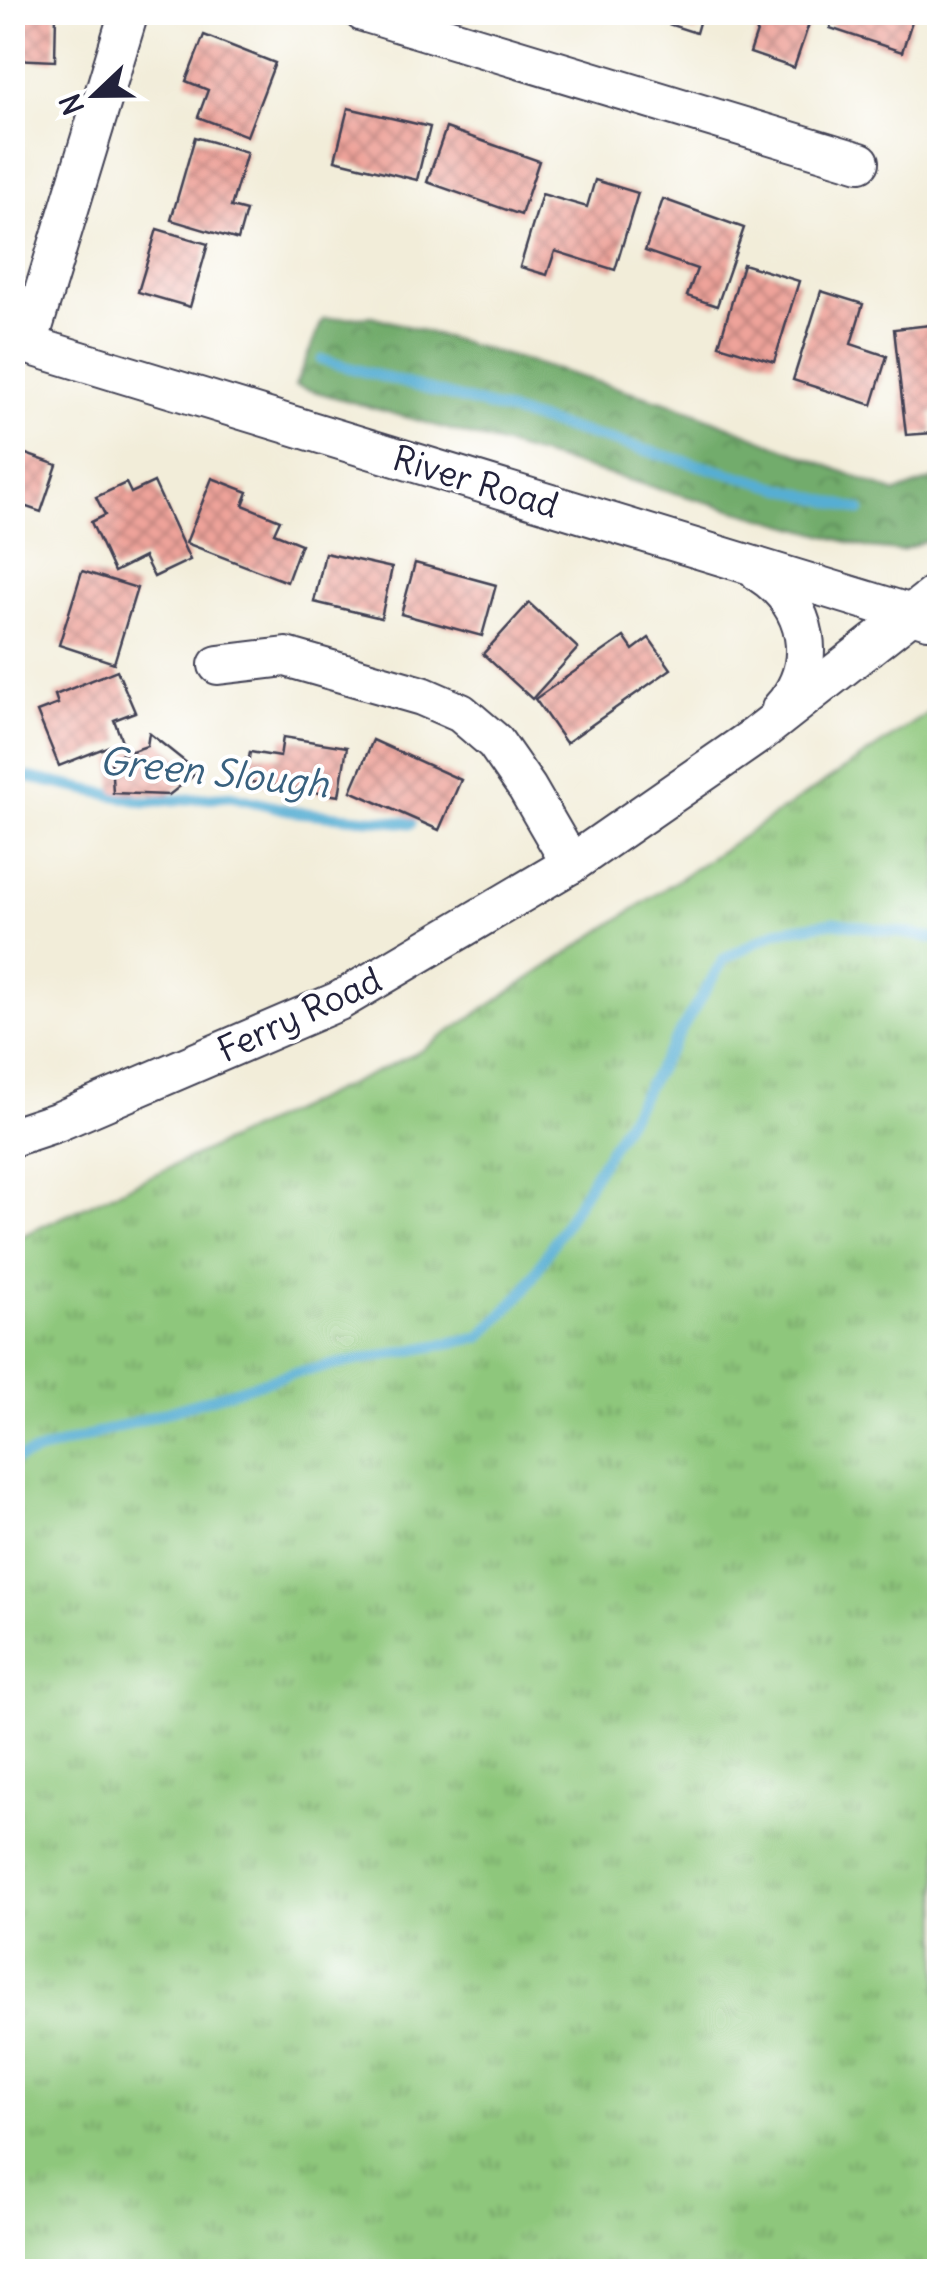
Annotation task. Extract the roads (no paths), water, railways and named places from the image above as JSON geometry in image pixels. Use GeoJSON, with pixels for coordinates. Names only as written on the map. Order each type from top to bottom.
{"type":"FeatureCollection","features":[{"type":"Feature","properties":{"kind":"street"},"geometry":{"type":"LineString","coordinates":[[20,342],[129,12]]}},
{"type":"Feature","properties":{"kind":"street"},"geometry":{"type":"LineString","coordinates":[[363,12],[860,162]]}},
{"type":"Feature","properties":{"kind":"street","name":"River Road"},"geometry":{"type":"LineString","coordinates":[[20,342],[924,618]]}},
{"type":"Feature","properties":{"kind":"street"},"geometry":{"type":"LineString","coordinates":[[750,566],[775,582],[792,602],[806,640],[803,676],[790,700],[757,735]]}},
{"type":"Feature","properties":{"kind":"street","name":"Ferry Road"},"geometry":{"type":"LineString","coordinates":[[12,1137],[57,1122],[339,1001],[571,864],[924,618],[940,591]]}},
{"type":"Feature","properties":{"kind":"street"},"geometry":{"type":"LineString","coordinates":[[218,665],[286,657],[422,696],[461,713],[495,742],[571,864]]}},
{"type":"Feature","properties":{"kind":"waterway"},"geometry":{"type":"LineString","coordinates":[[322,360],[860,510]]}},
{"type":"Feature","properties":{"kind":"waterway","name":"Green Slough"},"geometry":{"type":"LineString","coordinates":[[12,774],[146,802],[231,796],[296,812],[411,823]]}},
{"type":"Feature","properties":{"kind":"waterway"},"geometry":{"type":"LineString","coordinates":[[12,1460],[292,1373],[481,1337],[525,1290],[724,959],[777,931],[834,922],[940,939]]}}]}
